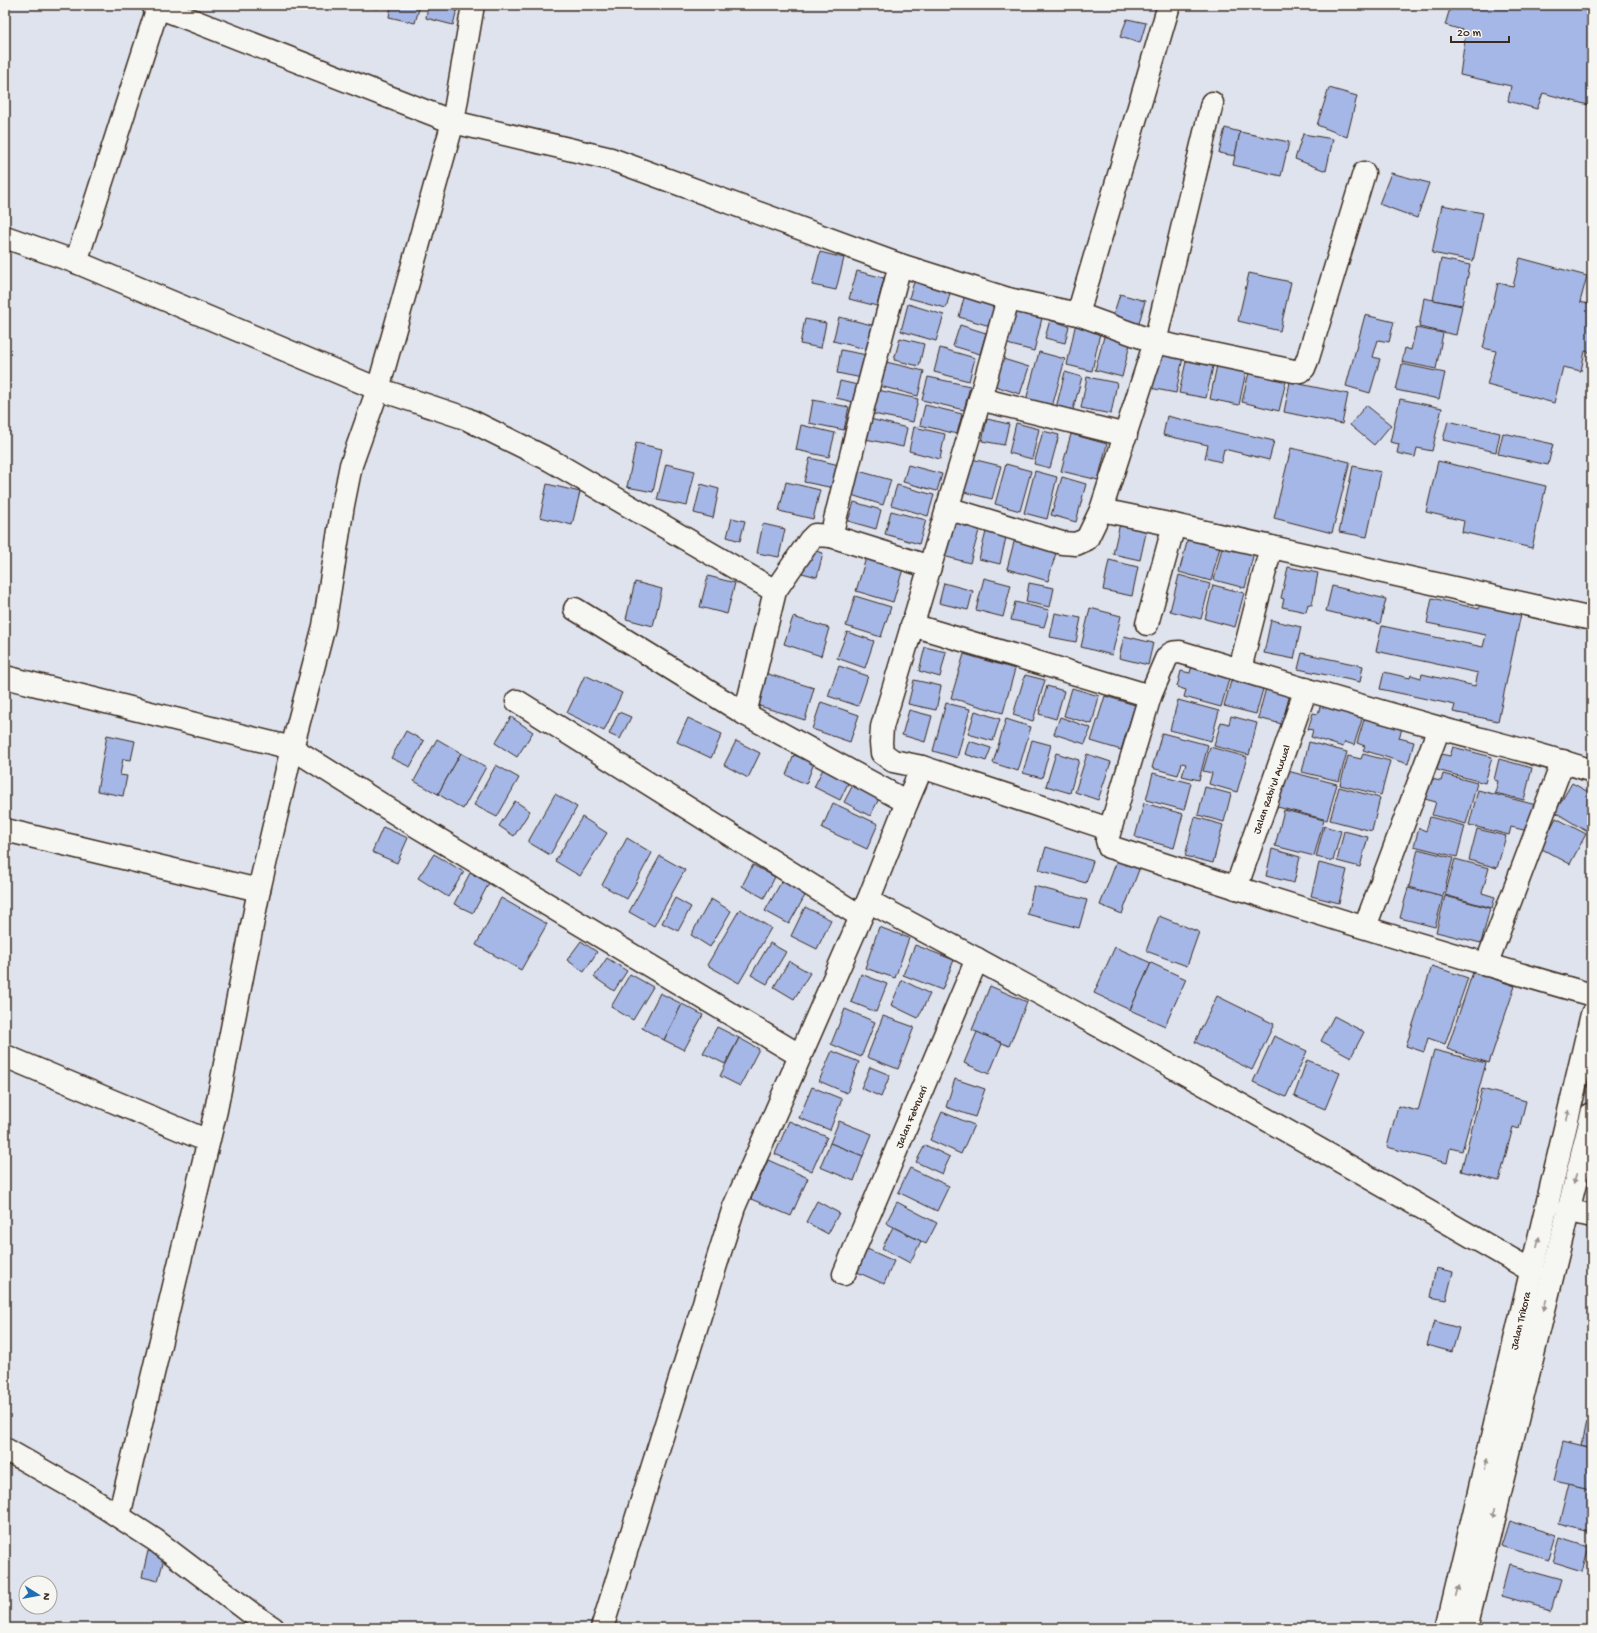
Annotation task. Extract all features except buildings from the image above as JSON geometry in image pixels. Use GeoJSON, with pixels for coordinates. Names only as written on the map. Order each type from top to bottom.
{"type":"FeatureCollection","features":[{"type":"Feature","properties":{"kind":"street"},"geometry":{"type":"LineString","coordinates":[[119,1516],[208,1141],[259,890],[292,748],[324,626],[343,505],[351,465],[378,389],[453,122],[473,5]]}},
{"type":"Feature","properties":{"kind":"street"},"geometry":{"type":"LineString","coordinates":[[1078,314],[1169,5]]}},
{"type":"Feature","properties":{"kind":"street"},"geometry":{"type":"LineString","coordinates":[[76,262],[155,6],[453,122],[611,159],[900,265],[1008,299],[1078,314],[1155,342],[1300,372],[1304,368],[1308,358],[1364,173]]}},
{"type":"Feature","properties":{"kind":"street"},"geometry":{"type":"LineString","coordinates":[[947,508],[1062,542],[1076,544],[1087,539],[1101,510],[1155,342],[1212,103]]}},
{"type":"Feature","properties":{"kind":"street"},"geometry":{"type":"LineString","coordinates":[[5,237],[76,262],[378,389],[465,418],[550,460],[775,591]]}},
{"type":"Feature","properties":{"kind":"street"},"geometry":{"type":"LineString","coordinates":[[832,536],[863,407],[900,265]]}},
{"type":"Feature","properties":{"kind":"street"},"geometry":{"type":"LineString","coordinates":[[1008,299],[980,399],[882,728],[882,753],[893,760],[922,766],[1110,828]]}},
{"type":"Feature","properties":{"kind":"street"},"geometry":{"type":"LineString","coordinates":[[980,399],[1126,435]]}},
{"type":"Feature","properties":{"kind":"street"},"geometry":{"type":"LineString","coordinates":[[1101,510],[1592,618]]}},
{"type":"Feature","properties":{"kind":"street"},"geometry":{"type":"LineString","coordinates":[[1147,624],[1174,525]]}},
{"type":"Feature","properties":{"kind":"street"},"geometry":{"type":"LineString","coordinates":[[744,714],[775,591],[815,535],[832,536],[930,566]]}},
{"type":"Feature","properties":{"kind":"street"},"geometry":{"type":"LineString","coordinates":[[1242,661],[1271,547]]}},
{"type":"Feature","properties":{"kind":"street"},"geometry":{"type":"LineString","coordinates":[[575,610],[744,714],[907,802]]}},
{"type":"Feature","properties":{"kind":"street"},"geometry":{"type":"LineString","coordinates":[[912,625],[1150,696]]}},
{"type":"Feature","properties":{"kind":"street"},"geometry":{"type":"LineString","coordinates":[[1592,771],[1563,761],[1440,728],[1180,652],[1174,652],[1166,658],[1150,696],[1107,840],[1109,847],[1236,888],[1486,965],[1592,995]]}},
{"type":"Feature","properties":{"kind":"street"},"geometry":{"type":"LineString","coordinates":[[5,677],[292,748],[403,818],[799,1055]]}},
{"type":"Feature","properties":{"kind":"street","name":"Jalan Rabi'ul Awwal"},"geometry":{"type":"LineString","coordinates":[[1236,888],[1306,689]]}},
{"type":"Feature","properties":{"kind":"street"},"geometry":{"type":"LineString","coordinates":[[517,702],[864,908],[978,958],[1350,1166],[1532,1271]]}},
{"type":"Feature","properties":{"kind":"street"},"geometry":{"type":"LineString","coordinates":[[1365,927],[1440,728]]}},
{"type":"Feature","properties":{"kind":"street"},"geometry":{"type":"LineString","coordinates":[[1486,965],[1563,761]]}},
{"type":"Feature","properties":{"kind":"street"},"geometry":{"type":"LineString","coordinates":[[602,1628],[734,1207],[864,908],[922,766]]}},
{"type":"Feature","properties":{"kind":"street"},"geometry":{"type":"LineString","coordinates":[[5,830],[259,890]]}},
{"type":"Feature","properties":{"kind":"street","name":"Jalan Februari"},"geometry":{"type":"LineString","coordinates":[[844,1274],[978,958]]}},
{"type":"Feature","properties":{"kind":"street","name":"Jalan Trikora"},"geometry":{"type":"LineString","coordinates":[[1447,1628],[1532,1271],[1586,1067],[1592,1014]]}},
{"type":"Feature","properties":{"kind":"street"},"geometry":{"type":"LineString","coordinates":[[5,1056],[208,1141]]}},
{"type":"Feature","properties":{"kind":"street","name":"Jalan Trikora"},"geometry":{"type":"LineString","coordinates":[[1466,1628],[1592,1114]]}},
{"type":"Feature","properties":{"kind":"street"},"geometry":{"type":"LineString","coordinates":[[1568,1210],[1592,1216]]}},
{"type":"Feature","properties":{"kind":"street"},"geometry":{"type":"LineString","coordinates":[[5,1449],[119,1516],[155,1540],[273,1628]]}}]}
